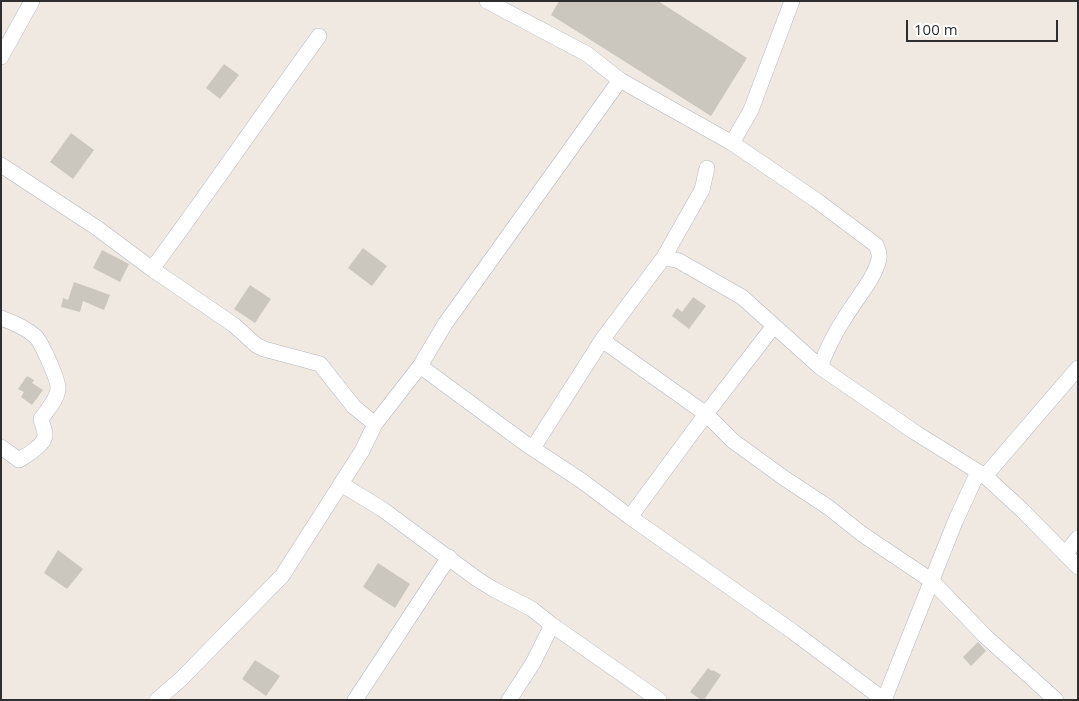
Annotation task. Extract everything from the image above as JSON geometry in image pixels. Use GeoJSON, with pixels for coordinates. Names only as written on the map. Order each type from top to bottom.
{"type":"FeatureCollection","features":[{"type":"Feature","properties":{"kind":"street"},"geometry":{"type":"LineString","coordinates":[[3,50],[32,1]]}},
{"type":"Feature","properties":{"kind":"street"},"geometry":{"type":"LineString","coordinates":[[487,1],[587,54],[620,80],[732,143],[816,200],[876,245],[879,252],[879,260],[870,280],[846,315],[828,347],[820,367]]}},
{"type":"Feature","properties":{"kind":"street"},"geometry":{"type":"LineString","coordinates":[[732,143],[751,110],[792,1]]}},
{"type":"Feature","properties":{"kind":"street"},"geometry":{"type":"LineString","coordinates":[[152,269],[215,184],[241,142],[319,36]]}},
{"type":"Feature","properties":{"kind":"street"},"geometry":{"type":"LineString","coordinates":[[157,700],[181,679],[282,576],[362,451],[375,424],[420,366],[445,324],[620,80]]}},
{"type":"Feature","properties":{"kind":"street"},"geometry":{"type":"LineString","coordinates":[[1,165],[97,228],[152,269],[234,325],[256,345],[264,349],[320,364],[354,407],[375,424]]}},
{"type":"Feature","properties":{"kind":"street"},"geometry":{"type":"LineString","coordinates":[[532,448],[602,340],[664,257],[702,190],[707,168]]}},
{"type":"Feature","properties":{"kind":"street"},"geometry":{"type":"LineString","coordinates":[[664,257],[679,261],[742,297],[773,327],[820,367],[916,433],[982,474],[1022,510],[1078,567]]}},
{"type":"Feature","properties":{"kind":"street"},"geometry":{"type":"LineString","coordinates":[[1,318],[13,322],[37,337],[58,389],[54,401],[41,419],[45,435],[44,440],[32,452],[19,460],[1,447]]}},
{"type":"Feature","properties":{"kind":"street"},"geometry":{"type":"LineString","coordinates":[[630,517],[773,327]]}},
{"type":"Feature","properties":{"kind":"street"},"geometry":{"type":"LineString","coordinates":[[602,340],[706,414],[732,441],[828,506],[862,534],[932,581],[1046,697]]}},
{"type":"Feature","properties":{"kind":"street"},"geometry":{"type":"LineString","coordinates":[[420,366],[532,448],[582,481],[630,517],[888,698],[955,522],[982,474],[1078,368]]}},
{"type":"Feature","properties":{"kind":"street"},"geometry":{"type":"LineString","coordinates":[[341,484],[382,510],[492,589],[532,608],[552,626],[659,700]]}},
{"type":"Feature","properties":{"kind":"street"},"geometry":{"type":"LineString","coordinates":[[1064,554],[1078,538]]}},
{"type":"Feature","properties":{"kind":"street"},"geometry":{"type":"LineString","coordinates":[[355,700],[449,557]]}},
{"type":"Feature","properties":{"kind":"street"},"geometry":{"type":"LineString","coordinates":[[509,700],[533,663],[552,626]]}},
{"type":"Feature","properties":{"kind":"building"},"geometry":{"type":"Polygon","coordinates":[[[559,1],[658,1],[747,58],[711,116],[551,15],[559,1]]]}},
{"type":"Feature","properties":{"kind":"building"},"geometry":{"type":"Polygon","coordinates":[[[224,64],[239,75],[220,99],[206,88],[224,64]]]}},
{"type":"Feature","properties":{"kind":"building"},"geometry":{"type":"Polygon","coordinates":[[[71,133],[94,150],[73,179],[50,162],[71,133]]]}},
{"type":"Feature","properties":{"kind":"building"},"geometry":{"type":"Polygon","coordinates":[[[363,248],[387,266],[372,286],[348,268],[363,248]]]}},
{"type":"Feature","properties":{"kind":"building"},"geometry":{"type":"Polygon","coordinates":[[[102,250],[129,264],[120,282],[93,268],[102,250]]]}},
{"type":"Feature","properties":{"kind":"building"},"geometry":{"type":"Polygon","coordinates":[[[74,282],[110,295],[104,310],[83,301],[80,312],[61,307],[63,298],[68,300],[74,282]]]}},
{"type":"Feature","properties":{"kind":"building"},"geometry":{"type":"Polygon","coordinates":[[[250,285],[271,299],[255,323],[234,309],[250,285]]]}},
{"type":"Feature","properties":{"kind":"building"},"geometry":{"type":"Polygon","coordinates":[[[693,297],[706,306],[689,329],[672,316],[677,308],[682,312],[693,297]]]}},
{"type":"Feature","properties":{"kind":"building"},"geometry":{"type":"Polygon","coordinates":[[[27,376],[34,380],[32,383],[43,390],[32,405],[21,397],[24,392],[18,389],[27,376]]]}},
{"type":"Feature","properties":{"kind":"building"},"geometry":{"type":"Polygon","coordinates":[[[58,550],[83,569],[67,589],[44,573],[58,550]]]}},
{"type":"Feature","properties":{"kind":"building"},"geometry":{"type":"Polygon","coordinates":[[[378,563],[410,584],[395,608],[363,587],[378,563]]]}},
{"type":"Feature","properties":{"kind":"building"},"geometry":{"type":"Polygon","coordinates":[[[978,642],[986,651],[971,666],[963,657],[978,642]]]}},
{"type":"Feature","properties":{"kind":"building"},"geometry":{"type":"Polygon","coordinates":[[[255,660],[280,676],[266,696],[242,679],[255,660]]]}},
{"type":"Feature","properties":{"kind":"building"},"geometry":{"type":"Polygon","coordinates":[[[708,668],[721,675],[704,700],[701,700],[690,692],[708,668]]]}}]}
